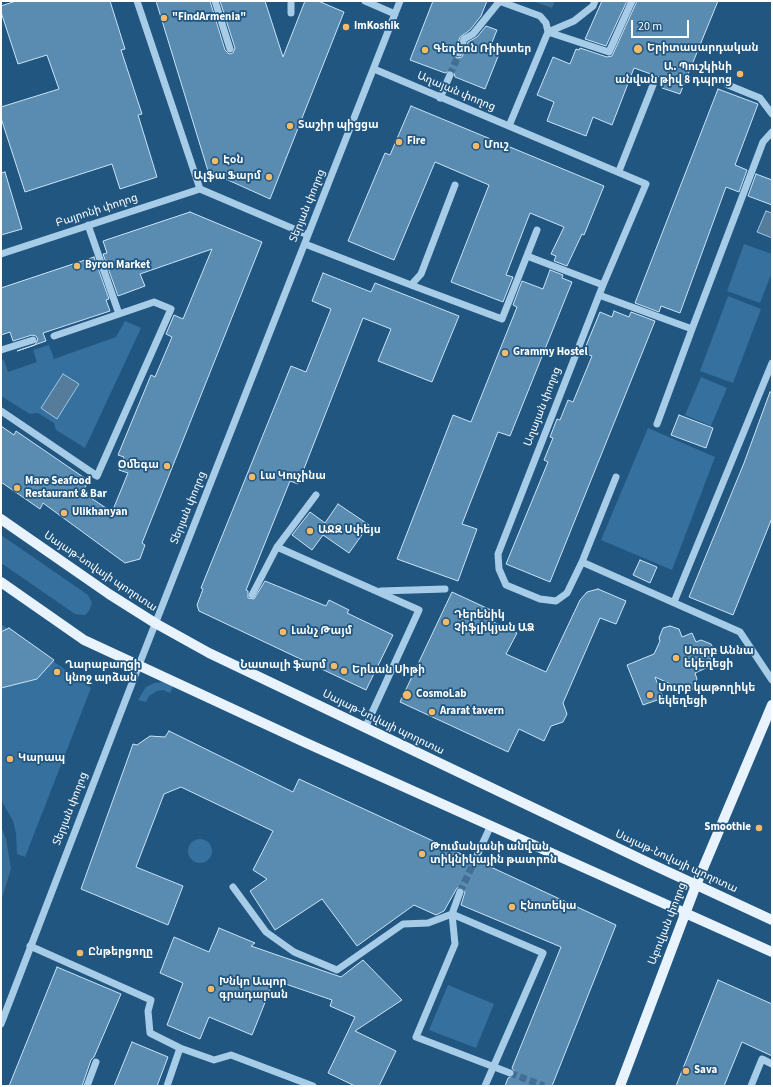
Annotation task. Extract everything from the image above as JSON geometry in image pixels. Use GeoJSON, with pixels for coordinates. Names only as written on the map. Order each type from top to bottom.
{"type":"FeatureCollection","features":[{"type":"Feature","properties":{"kind":"main road","name":"Սայաթ-Նովայի պողոտա"},"geometry":{"type":"LineString","coordinates":[[1,519],[109,594],[155,623],[209,654],[772,920]]}},
{"type":"Feature","properties":{"kind":"main road"},"geometry":{"type":"LineString","coordinates":[[1,582],[84,640],[304,742],[686,912],[772,952]]}},
{"type":"Feature","properties":{"kind":"main road","name":"Աբովյան փողոց"},"geometry":{"type":"LineString","coordinates":[[620,1086],[696,885],[772,706]]}},
{"type":"Feature","properties":{"kind":"street"},"geometry":{"type":"LineString","coordinates":[[137,1],[200,189],[308,235]]}},
{"type":"Feature","properties":{"kind":"street"},"geometry":{"type":"LineString","coordinates":[[215,1],[230,49]]}},
{"type":"Feature","properties":{"kind":"street"},"geometry":{"type":"LineString","coordinates":[[291,1],[291,13]]}},
{"type":"Feature","properties":{"kind":"street"},"geometry":{"type":"LineString","coordinates":[[365,1],[395,14]]}},
{"type":"Feature","properties":{"kind":"street","name":"Տերյան փողոց"},"geometry":{"type":"LineString","coordinates":[[1,1024],[155,623],[400,1]]}},
{"type":"Feature","properties":{"kind":"street"},"geometry":{"type":"LineString","coordinates":[[548,32],[574,21],[593,6],[595,1]]}},
{"type":"Feature","properties":{"kind":"street"},"geometry":{"type":"LineString","coordinates":[[548,32],[609,52],[632,1]]}},
{"type":"Feature","properties":{"kind":"street"},"geometry":{"type":"LineString","coordinates":[[459,53],[464,39],[473,34],[499,2],[540,16],[546,23],[548,32],[509,126]]}},
{"type":"Feature","properties":{"kind":"street","name":"Աղայան փողոց"},"geometry":{"type":"LineString","coordinates":[[374,69],[440,98],[619,171],[646,184],[603,285],[498,554],[499,569],[506,585],[540,599],[556,601],[567,593],[582,562]]}},
{"type":"Feature","properties":{"kind":"street"},"geometry":{"type":"LineString","coordinates":[[440,98],[450,75]]}},
{"type":"Feature","properties":{"kind":"street"},"geometry":{"type":"LineString","coordinates":[[619,171],[653,85]]}},
{"type":"Feature","properties":{"kind":"street"},"geometry":{"type":"LineString","coordinates":[[728,86],[760,98],[772,114]]}},
{"type":"Feature","properties":{"kind":"street"},"geometry":{"type":"LineString","coordinates":[[657,424],[763,142],[772,132]]}},
{"type":"Feature","properties":{"kind":"street"},"geometry":{"type":"LineString","coordinates":[[411,285],[421,274],[455,185]]}},
{"type":"Feature","properties":{"kind":"street","name":"Բայրոնի փողոց"},"geometry":{"type":"LineString","coordinates":[[1,254],[200,189]]}},
{"type":"Feature","properties":{"kind":"street"},"geometry":{"type":"LineString","coordinates":[[88,225],[119,314]]}},
{"type":"Feature","properties":{"kind":"street"},"geometry":{"type":"LineString","coordinates":[[305,244],[502,319],[537,230]]}},
{"type":"Feature","properties":{"kind":"street"},"geometry":{"type":"LineString","coordinates":[[527,256],[603,285]]}},
{"type":"Feature","properties":{"kind":"street"},"geometry":{"type":"LineString","coordinates":[[599,295],[692,329]]}},
{"type":"Feature","properties":{"kind":"street"},"geometry":{"type":"LineString","coordinates":[[1,411],[97,476],[171,309],[154,302],[54,336]]}},
{"type":"Feature","properties":{"kind":"street"},"geometry":{"type":"LineString","coordinates":[[1,350],[33,340]]}},
{"type":"Feature","properties":{"kind":"street"},"geometry":{"type":"LineString","coordinates":[[674,602],[772,363]]}},
{"type":"Feature","properties":{"kind":"street"},"geometry":{"type":"LineString","coordinates":[[616,477],[582,562],[740,632],[772,680]]}},
{"type":"Feature","properties":{"kind":"street"},"geometry":{"type":"LineString","coordinates":[[252,595],[277,547],[316,495]]}},
{"type":"Feature","properties":{"kind":"street"},"geometry":{"type":"LineString","coordinates":[[277,547],[419,610],[365,728]]}},
{"type":"Feature","properties":{"kind":"street"},"geometry":{"type":"LineString","coordinates":[[378,592],[445,589]]}},
{"type":"Feature","properties":{"kind":"street"},"geometry":{"type":"LineString","coordinates":[[475,860],[491,825]]}},
{"type":"Feature","properties":{"kind":"street"},"geometry":{"type":"LineString","coordinates":[[233,887],[266,932],[294,952],[337,970],[403,924],[428,923],[452,914],[543,953],[485,1086]]}},
{"type":"Feature","properties":{"kind":"street"},"geometry":{"type":"LineString","coordinates":[[460,892],[452,914],[455,944],[416,1037],[510,1073]]}},
{"type":"Feature","properties":{"kind":"street"},"geometry":{"type":"LineString","coordinates":[[30,946],[151,1000],[148,1011],[150,1033],[180,1048],[214,1060],[232,1055],[313,1086]]}},
{"type":"Feature","properties":{"kind":"street"},"geometry":{"type":"LineString","coordinates":[[167,1086],[180,1048]]}},
{"type":"Feature","properties":{"kind":"street"},"geometry":{"type":"LineString","coordinates":[[750,1086],[762,1059],[772,1064]]}},
{"type":"Feature","properties":{"kind":"street"},"geometry":{"type":"LineString","coordinates":[[87,1086],[96,1062]]}},
{"type":"Feature","properties":{"kind":"shaded area"},"geometry":{"type":"Polygon","coordinates":[[[533,1],[555,1],[552,8],[533,1]]]}},
{"type":"Feature","properties":{"kind":"shaded area"},"geometry":{"type":"Polygon","coordinates":[[[766,211],[772,213],[772,238],[757,232],[766,211]]]}},
{"type":"Feature","properties":{"kind":"shaded area"},"geometry":{"type":"Polygon","coordinates":[[[744,244],[772,254],[772,272],[760,303],[727,291],[744,244]]]}},
{"type":"Feature","properties":{"kind":"shaded area"},"geometry":{"type":"Polygon","coordinates":[[[728,296],[761,309],[733,383],[700,371],[728,296]]]}},
{"type":"Feature","properties":{"kind":"shaded area"},"geometry":{"type":"Polygon","coordinates":[[[125,321],[141,328],[85,448],[56,430],[54,423],[38,413],[30,414],[1,396],[1,361],[4,360],[8,372],[37,362],[33,350],[49,345],[54,359],[116,337],[125,321]]]}},
{"type":"Feature","properties":{"kind":"shaded area"},"geometry":{"type":"Polygon","coordinates":[[[63,374],[79,384],[57,419],[41,408],[63,374]]]}},
{"type":"Feature","properties":{"kind":"shaded area"},"geometry":{"type":"Polygon","coordinates":[[[701,377],[727,388],[711,426],[685,415],[701,377]]]}},
{"type":"Feature","properties":{"kind":"shaded area"},"geometry":{"type":"Polygon","coordinates":[[[648,428],[715,457],[672,570],[601,540],[648,428]]]}},
{"type":"Feature","properties":{"kind":"shaded area"},"geometry":{"type":"Polygon","coordinates":[[[1,535],[88,595],[92,603],[89,611],[85,615],[75,614],[1,563],[1,535]]]}},
{"type":"Feature","properties":{"kind":"shaded area"},"geometry":{"type":"Polygon","coordinates":[[[1,624],[91,688],[25,857],[17,854],[16,833],[13,821],[1,800],[1,624]]]}},
{"type":"Feature","properties":{"kind":"shaded area"},"geometry":{"type":"Polygon","coordinates":[[[164,682],[174,685],[170,693],[163,690],[157,691],[149,696],[146,702],[138,700],[146,687],[154,683],[164,682]]]}},
{"type":"Feature","properties":{"kind":"shaded area"},"geometry":{"type":"Polygon","coordinates":[[[1,826],[6,839],[11,869],[1,901],[1,826]]]}},
{"type":"Feature","properties":{"kind":"shaded area"},"geometry":{"type":"Polygon","coordinates":[[[200,839],[205,840],[211,846],[211,856],[205,862],[200,863],[195,862],[189,856],[188,851],[189,846],[195,840],[200,839]]]}},
{"type":"Feature","properties":{"kind":"shaded area"},"geometry":{"type":"Polygon","coordinates":[[[448,985],[494,1004],[476,1048],[429,1030],[448,985]]]}},
{"type":"Feature","properties":{"kind":"building"},"geometry":{"type":"Polygon","coordinates":[[[16,1],[110,1],[125,49],[121,50],[142,114],[138,115],[157,177],[120,189],[112,164],[25,192],[1,118],[1,107],[59,89],[47,55],[18,64],[1,12],[1,6],[16,1]]]}},
{"type":"Feature","properties":{"kind":"building"},"geometry":{"type":"Polygon","coordinates":[[[156,1],[210,1],[225,50],[229,54],[233,53],[235,48],[220,1],[265,1],[283,57],[305,1],[318,1],[344,12],[270,199],[208,171],[156,1]]]}},
{"type":"Feature","properties":{"kind":"building"},"geometry":{"type":"Polygon","coordinates":[[[433,1],[487,1],[481,16],[470,30],[460,37],[454,54],[457,58],[462,57],[468,42],[477,37],[486,26],[497,30],[489,50],[499,54],[485,89],[455,77],[452,70],[445,73],[410,60],[433,1]]]}},
{"type":"Feature","properties":{"kind":"building"},"geometry":{"type":"Polygon","coordinates":[[[602,1],[627,1],[606,46],[585,39],[602,1]]]}},
{"type":"Feature","properties":{"kind":"building"},"geometry":{"type":"Polygon","coordinates":[[[637,1],[718,1],[680,94],[662,88],[665,79],[634,68],[612,125],[593,117],[586,136],[547,121],[554,102],[537,95],[553,57],[570,64],[576,49],[579,50],[580,48],[607,57],[612,56],[637,1]]]}},
{"type":"Feature","properties":{"kind":"building"},"geometry":{"type":"Polygon","coordinates":[[[718,89],[758,104],[735,165],[747,170],[739,192],[726,187],[680,313],[661,306],[659,312],[635,303],[718,89]]]}},
{"type":"Feature","properties":{"kind":"building"},"geometry":{"type":"Polygon","coordinates":[[[411,106],[604,186],[584,235],[582,234],[567,266],[554,261],[556,256],[551,254],[564,227],[530,213],[506,275],[513,277],[503,302],[451,282],[489,185],[435,162],[394,260],[348,241],[385,153],[390,155],[411,106]]]}},
{"type":"Feature","properties":{"kind":"building"},"geometry":{"type":"Polygon","coordinates":[[[5,172],[22,229],[1,235],[1,173],[5,172]]]}},
{"type":"Feature","properties":{"kind":"building"},"geometry":{"type":"Polygon","coordinates":[[[756,174],[772,180],[772,205],[748,196],[756,174]]]}},
{"type":"Feature","properties":{"kind":"building"},"geometry":{"type":"Polygon","coordinates":[[[190,212],[262,242],[142,543],[145,545],[140,559],[125,563],[43,503],[40,509],[1,482],[1,426],[14,435],[16,431],[89,481],[82,492],[112,512],[128,473],[119,470],[124,457],[118,455],[151,375],[155,377],[172,337],[166,334],[174,315],[183,319],[212,249],[140,274],[145,286],[118,296],[103,254],[107,253],[103,241],[190,212]]]}},
{"type":"Feature","properties":{"kind":"building"},"geometry":{"type":"Polygon","coordinates":[[[94,257],[109,299],[106,300],[110,311],[43,333],[46,341],[35,345],[38,339],[36,336],[32,335],[13,341],[10,332],[1,335],[1,288],[94,257]]]}},
{"type":"Feature","properties":{"kind":"building"},"geometry":{"type":"Polygon","coordinates":[[[550,270],[563,275],[562,278],[572,282],[510,436],[498,432],[462,524],[477,529],[458,581],[397,559],[453,415],[471,422],[517,307],[513,305],[522,281],[543,289],[550,270]]]}},
{"type":"Feature","properties":{"kind":"building"},"geometry":{"type":"Polygon","coordinates":[[[323,273],[371,292],[375,283],[459,316],[432,382],[378,361],[391,329],[363,318],[298,484],[290,481],[246,590],[248,591],[248,598],[254,599],[265,581],[326,606],[329,600],[349,610],[347,613],[393,635],[366,690],[199,611],[197,605],[203,589],[201,588],[291,366],[306,372],[331,309],[312,301],[323,273]]]}},
{"type":"Feature","properties":{"kind":"building"},"geometry":{"type":"Polygon","coordinates":[[[614,311],[629,317],[631,312],[655,321],[550,582],[506,564],[548,462],[544,460],[553,438],[550,437],[557,419],[560,420],[568,400],[573,402],[592,356],[583,353],[600,312],[612,317],[614,311]]]}},
{"type":"Feature","properties":{"kind":"building"},"geometry":{"type":"Polygon","coordinates":[[[770,392],[772,392],[772,518],[733,615],[689,597],[744,463],[770,392]]]}},
{"type":"Feature","properties":{"kind":"building"},"geometry":{"type":"Polygon","coordinates":[[[679,415],[713,428],[706,448],[671,435],[679,415]]]}},
{"type":"Feature","properties":{"kind":"building"},"geometry":{"type":"Polygon","coordinates":[[[338,504],[369,525],[349,553],[323,535],[312,550],[292,535],[310,512],[325,523],[338,504]]]}},
{"type":"Feature","properties":{"kind":"building"},"geometry":{"type":"Polygon","coordinates":[[[640,560],[657,567],[650,583],[633,575],[640,560]]]}},
{"type":"Feature","properties":{"kind":"building"},"geometry":{"type":"Polygon","coordinates":[[[598,589],[626,601],[616,624],[600,618],[563,703],[567,714],[563,722],[551,726],[544,741],[519,729],[508,752],[400,702],[452,592],[493,611],[489,620],[517,633],[506,654],[546,672],[580,600],[587,592],[598,589]]]}},
{"type":"Feature","properties":{"kind":"building","name":"Սուրբ Աննա եկեղեցի"},"geometry":{"type":"Polygon","coordinates":[[[670,626],[679,629],[682,637],[692,633],[696,642],[701,640],[711,644],[714,650],[710,660],[703,663],[706,668],[695,673],[697,679],[693,689],[686,691],[655,677],[663,698],[643,705],[627,665],[654,654],[660,641],[659,638],[663,628],[670,626]]]}},
{"type":"Feature","properties":{"kind":"building"},"geometry":{"type":"Polygon","coordinates":[[[9,628],[54,660],[37,679],[1,688],[1,632],[9,628]]]}},
{"type":"Feature","properties":{"kind":"building"},"geometry":{"type":"Polygon","coordinates":[[[169,731],[293,792],[299,779],[470,858],[473,864],[476,865],[480,862],[616,925],[552,1086],[505,1086],[508,1078],[514,1075],[515,1072],[512,1068],[561,947],[461,905],[465,892],[462,887],[457,888],[444,911],[436,915],[414,905],[357,946],[322,899],[275,930],[250,891],[267,879],[253,870],[273,831],[181,787],[164,794],[136,867],[183,886],[168,925],[81,889],[133,744],[137,745],[150,736],[165,737],[169,731]]]}},
{"type":"Feature","properties":{"kind":"building"},"geometry":{"type":"Polygon","coordinates":[[[219,928],[255,943],[251,946],[341,977],[363,960],[402,1000],[355,1031],[396,1051],[379,1086],[355,1086],[328,1073],[355,1017],[330,1006],[332,1000],[274,980],[252,1035],[209,1017],[200,1039],[167,1025],[183,983],[160,973],[174,937],[209,952],[219,928]]]}},
{"type":"Feature","properties":{"kind":"building"},"geometry":{"type":"Polygon","coordinates":[[[57,967],[121,994],[94,1057],[91,1060],[82,1086],[9,1086],[57,967]]]}},
{"type":"Feature","properties":{"kind":"building"},"geometry":{"type":"Polygon","coordinates":[[[718,980],[772,1004],[772,1056],[742,1042],[724,1086],[676,1086],[718,980]]]}},
{"type":"Feature","properties":{"kind":"building"},"geometry":{"type":"Polygon","coordinates":[[[132,1042],[168,1057],[157,1086],[114,1086],[132,1042]]]}},
{"type":"Feature","properties":{"kind":"tunnel"},"geometry":{"type":"LineString","coordinates":[[450,75],[459,53]]}},
{"type":"Feature","properties":{"kind":"tunnel"},"geometry":{"type":"LineString","coordinates":[[460,892],[475,860]]}},
{"type":"Feature","properties":{"kind":"tunnel"},"geometry":{"type":"LineString","coordinates":[[510,1073],[544,1086]]}},
{"type":"Feature","properties":{"kind":"place","name":"\"FindArmenia\""},"geometry":{"type":"Point","coordinates":[164,18]}},
{"type":"Feature","properties":{"kind":"place","name":"ImKoshik"},"geometry":{"type":"Point","coordinates":[346,27]}},
{"type":"Feature","properties":{"kind":"place","name":"Երիտասարդական"},"geometry":{"type":"Point","coordinates":[638,49]}},
{"type":"Feature","properties":{"kind":"place","name":"Գեդեոն Ռիխտեր"},"geometry":{"type":"Point","coordinates":[425,50]}},
{"type":"Feature","properties":{"kind":"place","name":"Ա. Պուշկինի անվան թիվ 8 դպրոց"},"geometry":{"type":"Point","coordinates":[740,74]}},
{"type":"Feature","properties":{"kind":"place","name":"Տաշիր պիցցա"},"geometry":{"type":"Point","coordinates":[290,126]}},
{"type":"Feature","properties":{"kind":"place","name":"Fire"},"geometry":{"type":"Point","coordinates":[399,142]}},
{"type":"Feature","properties":{"kind":"place","name":"Մուշ"},"geometry":{"type":"Point","coordinates":[476,146]}},
{"type":"Feature","properties":{"kind":"place","name":"Էօն"},"geometry":{"type":"Point","coordinates":[215,161]}},
{"type":"Feature","properties":{"kind":"place","name":"Ալֆա Ֆարմ"},"geometry":{"type":"Point","coordinates":[269,177]}},
{"type":"Feature","properties":{"kind":"place","name":"Byron Market"},"geometry":{"type":"Point","coordinates":[77,266]}},
{"type":"Feature","properties":{"kind":"place","name":"Grammy Hostel"},"geometry":{"type":"Point","coordinates":[505,353]}},
{"type":"Feature","properties":{"kind":"place","name":"Օմեգա"},"geometry":{"type":"Point","coordinates":[167,466]}},
{"type":"Feature","properties":{"kind":"place","name":"Լա Կուչինա"},"geometry":{"type":"Point","coordinates":[252,477]}},
{"type":"Feature","properties":{"kind":"place","name":"Mare Seafood Restaurant & Bar"},"geometry":{"type":"Point","coordinates":[17,488]}},
{"type":"Feature","properties":{"kind":"place","name":"Ulikhanyan"},"geometry":{"type":"Point","coordinates":[64,513]}},
{"type":"Feature","properties":{"kind":"place","name":"ԱՋԶ Սփեյս"},"geometry":{"type":"Point","coordinates":[310,531]}},
{"type":"Feature","properties":{"kind":"place","name":"Դերենիկ Չիֆլիկյան ԱՁ"},"geometry":{"type":"Point","coordinates":[446,622]}},
{"type":"Feature","properties":{"kind":"place","name":"Լանչ Թայմ"},"geometry":{"type":"Point","coordinates":[283,632]}},
{"type":"Feature","properties":{"kind":"place","name":"Սուրբ Աննա եկեղեցի"},"geometry":{"type":"Point","coordinates":[676,658]}},
{"type":"Feature","properties":{"kind":"place","name":"Նատալի ֆարմ"},"geometry":{"type":"Point","coordinates":[334,666]}},
{"type":"Feature","properties":{"kind":"place","name":"Երևան Սիթի"},"geometry":{"type":"Point","coordinates":[344,671]}},
{"type":"Feature","properties":{"kind":"place","name":"Ղարաբաղցի կնոջ արձան"},"geometry":{"type":"Point","coordinates":[57,672]}},
{"type":"Feature","properties":{"kind":"place","name":"CosmoLab"},"geometry":{"type":"Point","coordinates":[407,695]}},
{"type":"Feature","properties":{"kind":"place","name":"Սուրբ կաթողիկե եկեղեցի"},"geometry":{"type":"Point","coordinates":[650,695]}},
{"type":"Feature","properties":{"kind":"place","name":"Ararat tavern"},"geometry":{"type":"Point","coordinates":[432,712]}},
{"type":"Feature","properties":{"kind":"place","name":"Կարապ"},"geometry":{"type":"Point","coordinates":[10,759]}},
{"type":"Feature","properties":{"kind":"place","name":"Smoothie"},"geometry":{"type":"Point","coordinates":[759,828]}},
{"type":"Feature","properties":{"kind":"place","name":"Թումանյանի անվան տիկնիկային թատրոն"},"geometry":{"type":"Point","coordinates":[422,854]}},
{"type":"Feature","properties":{"kind":"place","name":"Էնոտեկա"},"geometry":{"type":"Point","coordinates":[512,907]}},
{"type":"Feature","properties":{"kind":"place","name":"Ընթերցողը"},"geometry":{"type":"Point","coordinates":[80,953]}},
{"type":"Feature","properties":{"kind":"place","name":"Խնկո Ապոր գրադարան"},"geometry":{"type":"Point","coordinates":[211,989]}},
{"type":"Feature","properties":{"kind":"place","name":"Sava"},"geometry":{"type":"Point","coordinates":[686,1071]}}]}
